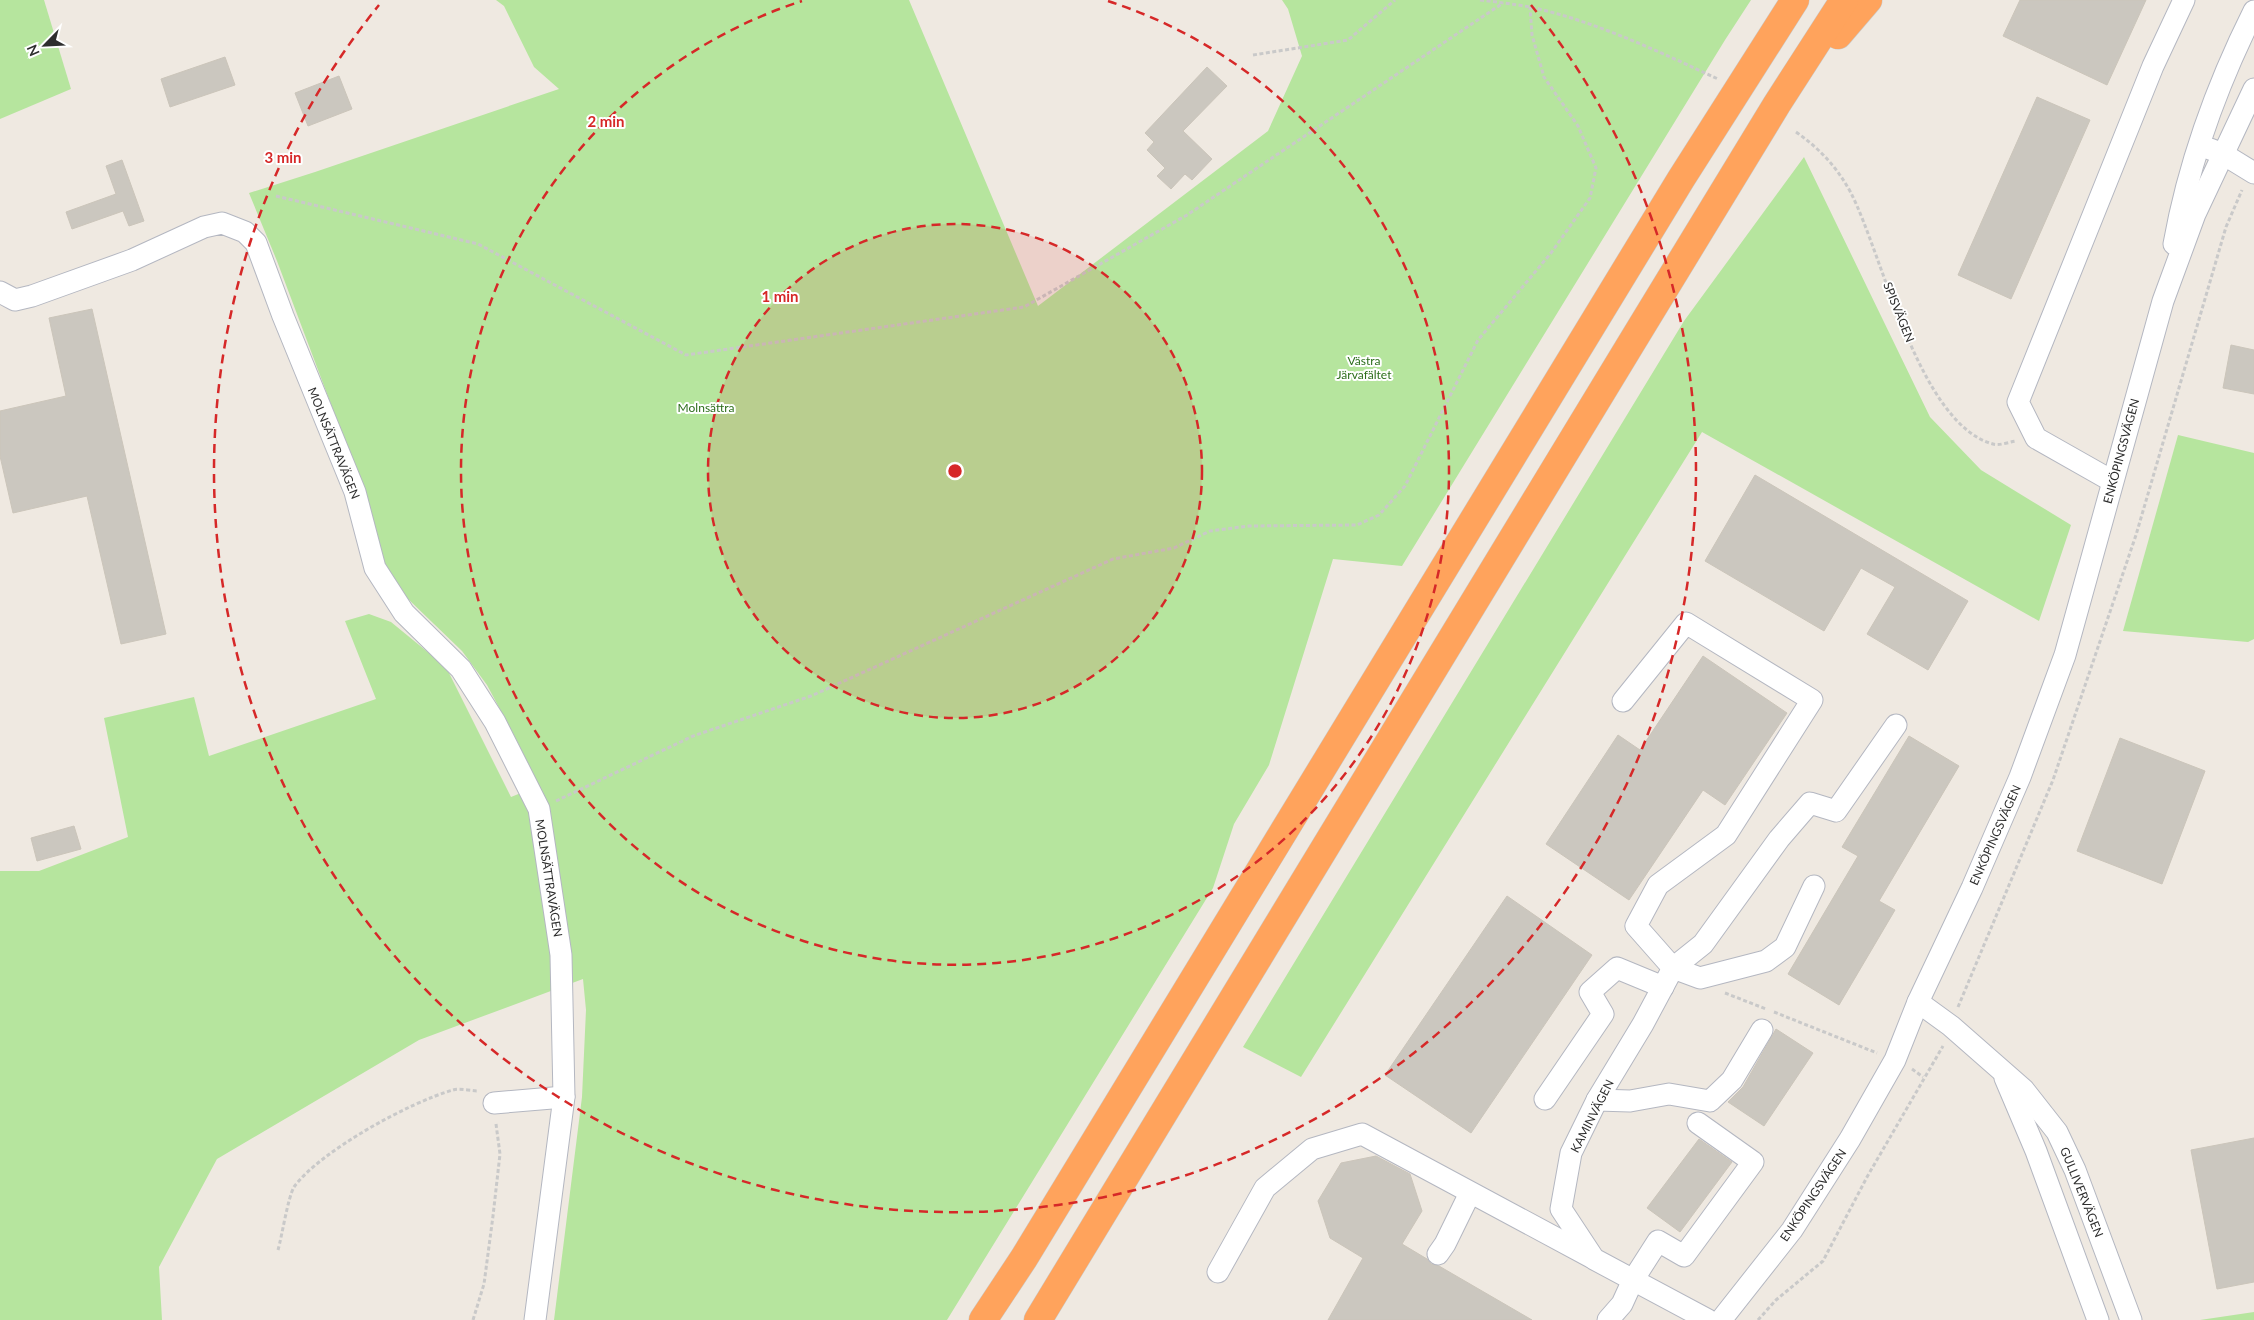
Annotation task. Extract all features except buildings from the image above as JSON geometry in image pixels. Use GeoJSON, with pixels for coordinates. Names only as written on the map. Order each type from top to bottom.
{"type":"FeatureCollection","features":[{"type":"Feature","properties":{"kind":"highway"},"geometry":{"type":"LineString","coordinates":[[983,1320],[1034,1241],[1681,179],[1794,0]]}},
{"type":"Feature","properties":{"kind":"highway"},"geometry":{"type":"LineString","coordinates":[[1038,1320],[1777,104],[1844,0]]}},
{"type":"Feature","properties":{"kind":"highway"},"geometry":{"type":"LineString","coordinates":[[1777,104],[1868,0]]}},
{"type":"Feature","properties":{"kind":"street"},"geometry":{"type":"LineString","coordinates":[[2112,481],[2036,438],[2018,402],[2153,66],[2184,0]]}},
{"type":"Feature","properties":{"kind":"street","name":"ENKÖPINGSVÄGEN"},"geometry":{"type":"LineString","coordinates":[[2163,301],[2180,212],[2198,144],[2210,108],[2230,60],[2254,11]]}},
{"type":"Feature","properties":{"kind":"street","name":"ENKÖPINGSVÄGEN"},"geometry":{"type":"LineString","coordinates":[[1721,1320],[1792,1230],[1850,1139],[1895,1060],[1918,1002],[1972,888],[2024,768],[2065,655],[2163,301],[2195,214],[2254,89]]}},
{"type":"Feature","properties":{"kind":"street"},"geometry":{"type":"LineString","coordinates":[[2198,144],[2223,154],[2252,172]]}},
{"type":"Feature","properties":{"kind":"street","name":"MOLNSÄTTRAVÄGEN"},"geometry":{"type":"LineString","coordinates":[[0,292],[16,300],[32,296],[132,260],[204,227],[222,224],[245,232],[256,243],[283,316],[355,492],[375,568],[404,613],[461,670],[496,722],[539,809],[561,956],[564,1097],[535,1320]]}},
{"type":"Feature","properties":{"kind":"street"},"geometry":{"type":"LineString","coordinates":[[1623,701],[1686,623],[1812,700],[1726,835],[1658,886],[1636,926],[1673,968],[1700,978],[1766,960],[1785,947],[1814,886]]}},
{"type":"Feature","properties":{"kind":"street"},"geometry":{"type":"LineString","coordinates":[[1673,968],[1703,944],[1779,839],[1810,803],[1836,811],[1896,725]]}},
{"type":"Feature","properties":{"kind":"street"},"geometry":{"type":"LineString","coordinates":[[1545,1099],[1603,1014],[1590,992],[1617,968],[1663,987]]}},
{"type":"Feature","properties":{"kind":"street","name":"KAMINVÄGEN"},"geometry":{"type":"LineString","coordinates":[[1673,968],[1643,1024],[1598,1100],[1571,1153],[1561,1209],[1594,1259],[1708,1320]]}},
{"type":"Feature","properties":{"kind":"street","name":"GULLIVERVÄGEN"},"geometry":{"type":"LineString","coordinates":[[1918,1002],[1951,1026],[2024,1090],[2057,1132],[2075,1170],[2131,1320]]}},
{"type":"Feature","properties":{"kind":"street"},"geometry":{"type":"LineString","coordinates":[[1598,1100],[1630,1101],[1669,1094],[1710,1101],[1732,1080],[1762,1030]]}},
{"type":"Feature","properties":{"kind":"street"},"geometry":{"type":"LineString","coordinates":[[2002,1070],[2036,1151],[2098,1320]]}},
{"type":"Feature","properties":{"kind":"street"},"geometry":{"type":"LineString","coordinates":[[494,1103],[564,1097]]}},
{"type":"Feature","properties":{"kind":"street"},"geometry":{"type":"LineString","coordinates":[[1608,1320],[1622,1304],[1633,1280],[1658,1241],[1684,1256],[1753,1162],[1698,1122]]}},
{"type":"Feature","properties":{"kind":"street"},"geometry":{"type":"LineString","coordinates":[[1218,1272],[1264,1188],[1312,1149],[1362,1134],[1594,1259]]}},
{"type":"Feature","properties":{"kind":"street"},"geometry":{"type":"LineString","coordinates":[[1438,1254],[1445,1244],[1470,1193]]}},
{"type":"Feature","properties":{"kind":"path"},"geometry":{"type":"LineString","coordinates":[[1253,55],[1348,40],[1395,0]]}},
{"type":"Feature","properties":{"kind":"path"},"geometry":{"type":"LineString","coordinates":[[1480,0],[1530,7],[1569,18],[1648,47],[1718,79]]}},
{"type":"Feature","properties":{"kind":"path"},"geometry":{"type":"LineString","coordinates":[[276,196],[478,244],[686,355],[1024,308],[1188,215],[1503,3]]}},
{"type":"Feature","properties":{"kind":"path"},"geometry":{"type":"LineString","coordinates":[[539,809],[693,736],[811,696],[1113,559],[1174,548],[1210,531],[1250,526],[1357,525],[1379,515],[1405,486],[1478,340],[1551,253],[1590,198],[1596,168],[1578,126],[1544,77],[1532,35],[1530,7]]}},
{"type":"Feature","properties":{"kind":"path","name":"SPISVÄGEN"},"geometry":{"type":"LineString","coordinates":[[1796,132],[1817,147],[1834,166],[1851,194],[1923,372],[1942,404],[1969,432],[1994,444],[2036,438]]}},
{"type":"Feature","properties":{"kind":"path"},"geometry":{"type":"LineString","coordinates":[[1758,1320],[1776,1300],[1823,1261],[1868,1177],[1942,1048],[2054,780],[2136,535],[2226,227],[2252,172]]}},
{"type":"Feature","properties":{"kind":"path"},"geometry":{"type":"LineString","coordinates":[[278,1250],[293,1188],[314,1166],[364,1131],[411,1107],[454,1089],[486,1092],[494,1103],[500,1154],[484,1284],[473,1320]]}},
{"type":"Feature","properties":{"kind":"green space"},"geometry":{"type":"Polygon","coordinates":[[[0,0],[44,0],[71,89],[0,119],[0,0]]]}},
{"type":"Feature","properties":{"kind":"green space","name":"Molnsättra"},"geometry":{"type":"Polygon","coordinates":[[[496,0],[909,0],[1038,306],[1268,131],[1302,56],[1288,9],[1282,0],[1751,0],[1402,566],[1333,559],[1269,765],[1234,824],[1213,888],[947,1320],[554,1320],[582,1097],[586,1010],[583,979],[419,1040],[217,1159],[159,1267],[162,1320],[0,1320],[0,871],[39,871],[128,837],[104,718],[194,697],[209,756],[376,699],[345,621],[369,614],[391,622],[446,667],[511,797],[538,786],[518,743],[487,685],[462,651],[406,597],[386,567],[361,484],[277,261],[249,193],[559,89],[534,67],[504,6],[496,0]]]}},
{"type":"Feature","properties":{"kind":"green space"},"geometry":{"type":"Polygon","coordinates":[[[1804,157],[1930,417],[1981,470],[2071,525],[2039,621],[1702,432],[1301,1077],[1243,1047],[1684,321],[1804,157]]]}},
{"type":"Feature","properties":{"kind":"green space"},"geometry":{"type":"Polygon","coordinates":[[[2178,435],[2254,453],[2254,639],[2248,642],[2123,631],[2178,435]]]}},
{"type":"Feature","properties":{"kind":"green space"},"geometry":{"type":"Polygon","coordinates":[[[2254,1312],[2254,1320],[2200,1320],[2254,1312]]]}},
{"type":"Feature","properties":{"kind":"park label","name":"Västra Järvafältet"},"geometry":{"type":"Point","coordinates":[1364,367]}}]}
